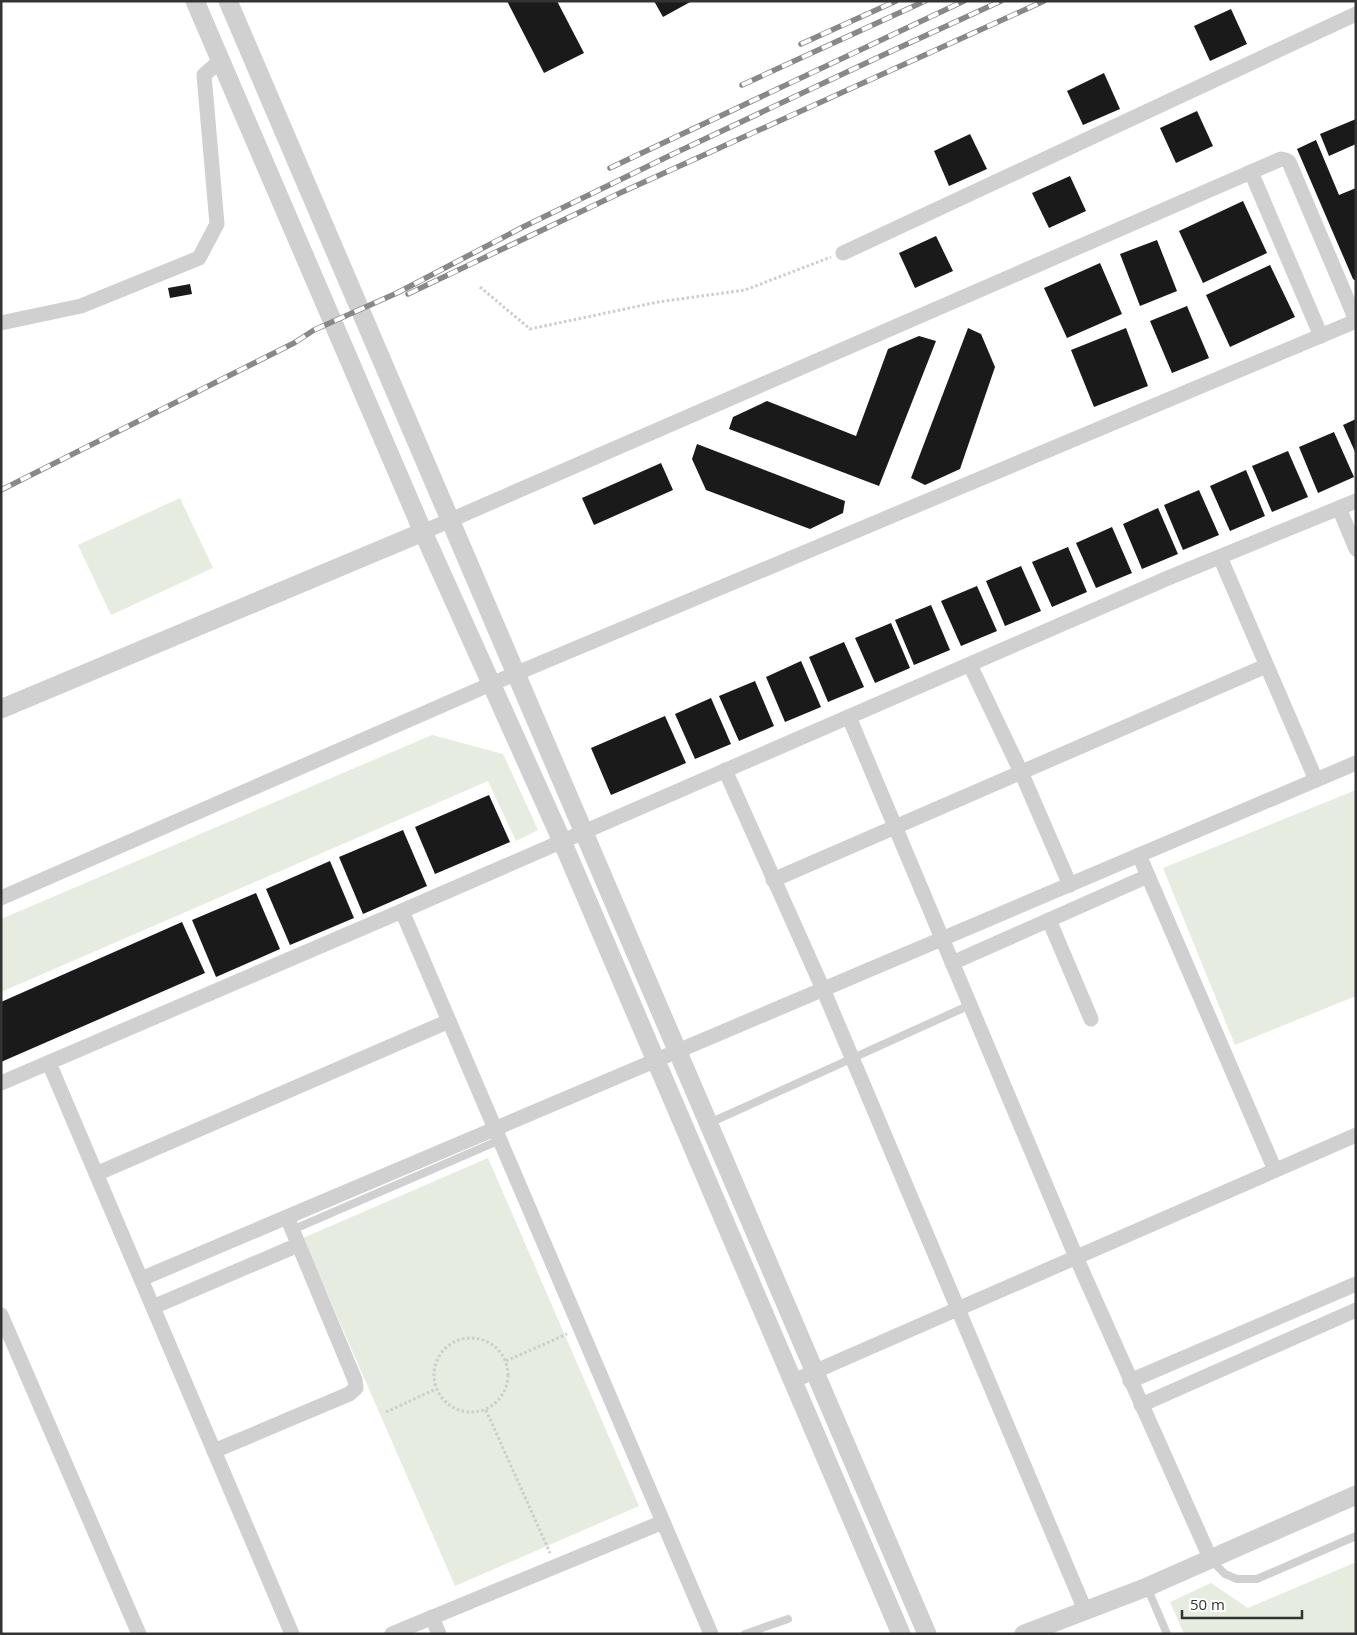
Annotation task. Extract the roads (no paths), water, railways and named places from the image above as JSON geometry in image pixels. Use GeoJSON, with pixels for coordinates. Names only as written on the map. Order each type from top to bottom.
{"type":"FeatureCollection","features":[{"type":"Feature","properties":{"kind":"street"},"geometry":{"type":"LineString","coordinates":[[195,1],[423,532],[562,841],[901,1634]]}},
{"type":"Feature","properties":{"kind":"street"},"geometry":{"type":"LineString","coordinates":[[228,1],[927,1634]]}},
{"type":"Feature","properties":{"kind":"street"},"geometry":{"type":"LineString","coordinates":[[843,253],[1356,14]]}},
{"type":"Feature","properties":{"kind":"street"},"geometry":{"type":"LineString","coordinates":[[1,322],[82,306],[199,258],[217,224],[204,75],[220,61]]}},
{"type":"Feature","properties":{"kind":"street"},"geometry":{"type":"LineString","coordinates":[[1,710],[423,532],[1281,159],[1289,162],[1356,320],[492,684],[1,898]]}},
{"type":"Feature","properties":{"kind":"street"},"geometry":{"type":"LineString","coordinates":[[1252,172],[1321,336]]}},
{"type":"Feature","properties":{"kind":"street"},"geometry":{"type":"LineString","coordinates":[[1,1083],[1220,557],[1356,501]]}},
{"type":"Feature","properties":{"kind":"street"},"geometry":{"type":"LineString","coordinates":[[1339,508],[1356,549]]}},
{"type":"Feature","properties":{"kind":"street"},"geometry":{"type":"LineString","coordinates":[[1220,557],[1316,780]]}},
{"type":"Feature","properties":{"kind":"street"},"geometry":{"type":"LineString","coordinates":[[970,665],[1021,772],[1070,884]]}},
{"type":"Feature","properties":{"kind":"street"},"geometry":{"type":"LineString","coordinates":[[774,880],[1266,666]]}},
{"type":"Feature","properties":{"kind":"street"},"geometry":{"type":"LineString","coordinates":[[849,717],[1076,1257],[1211,1560]]}},
{"type":"Feature","properties":{"kind":"street"},"geometry":{"type":"LineString","coordinates":[[140,1279],[289,1224],[498,1134],[656,1060],[1356,763]]}},
{"type":"Feature","properties":{"kind":"street"},"geometry":{"type":"LineString","coordinates":[[725,770],[823,989],[1084,1610]]}},
{"type":"Feature","properties":{"kind":"street"},"geometry":{"type":"LineString","coordinates":[[1138,855],[1275,1170]]}},
{"type":"Feature","properties":{"kind":"street"},"geometry":{"type":"LineString","coordinates":[[952,963],[1148,876]]}},
{"type":"Feature","properties":{"kind":"street"},"geometry":{"type":"LineString","coordinates":[[402,911],[710,1633]]}},
{"type":"Feature","properties":{"kind":"street"},"geometry":{"type":"LineString","coordinates":[[1049,920],[1091,1020]]}},
{"type":"Feature","properties":{"kind":"street"},"geometry":{"type":"LineString","coordinates":[[96,1174],[449,1021]]}},
{"type":"Feature","properties":{"kind":"street"},"geometry":{"type":"LineString","coordinates":[[48,1063],[292,1634]]}},
{"type":"Feature","properties":{"kind":"street"},"geometry":{"type":"LineString","coordinates":[[793,1381],[1356,1135]]}},
{"type":"Feature","properties":{"kind":"street"},"geometry":{"type":"LineString","coordinates":[[214,1451],[349,1394],[356,1388],[355,1380],[289,1224]]}},
{"type":"Feature","properties":{"kind":"street"},"geometry":{"type":"LineString","coordinates":[[153,1307],[298,1245]]}},
{"type":"Feature","properties":{"kind":"street"},"geometry":{"type":"LineString","coordinates":[[1130,1381],[1356,1284]]}},
{"type":"Feature","properties":{"kind":"street"},"geometry":{"type":"LineString","coordinates":[[1141,1405],[1356,1310]]}},
{"type":"Feature","properties":{"kind":"street"},"geometry":{"type":"LineString","coordinates":[[1,1316],[139,1634]]}},
{"type":"Feature","properties":{"kind":"street"},"geometry":{"type":"LineString","coordinates":[[1024,1634],[1147,1587],[1356,1495]]}},
{"type":"Feature","properties":{"kind":"street"},"geometry":{"type":"LineString","coordinates":[[392,1634],[663,1522]]}},
{"type":"Feature","properties":{"kind":"street"},"geometry":{"type":"LineString","coordinates":[[432,1617],[439,1634]]}},
{"type":"Feature","properties":{"kind":"lane"},"geometry":{"type":"LineString","coordinates":[[716,1120],[970,1005]]}},
{"type":"Feature","properties":{"kind":"lane"},"geometry":{"type":"LineString","coordinates":[[1211,1560],[1225,1574],[1237,1579],[1257,1579],[1356,1536]]}},
{"type":"Feature","properties":{"kind":"lane"},"geometry":{"type":"LineString","coordinates":[[1147,1587],[1167,1634]]}},
{"type":"Feature","properties":{"kind":"lane"},"geometry":{"type":"LineString","coordinates":[[745,1634],[788,1619]]}},
{"type":"Feature","properties":{"kind":"railway"},"geometry":{"type":"LineString","coordinates":[[801,44],[896,1]]}},
{"type":"Feature","properties":{"kind":"railway"},"geometry":{"type":"LineString","coordinates":[[742,85],[925,1]]}},
{"type":"Feature","properties":{"kind":"railway"},"geometry":{"type":"LineString","coordinates":[[610,168],[964,1]]}},
{"type":"Feature","properties":{"kind":"railway"},"geometry":{"type":"LineString","coordinates":[[1,490],[294,343],[314,330],[397,293],[523,227],[673,154],[1001,1]]}},
{"type":"Feature","properties":{"kind":"railway"},"geometry":{"type":"LineString","coordinates":[[408,294],[620,193],[1044,1]]}}]}
